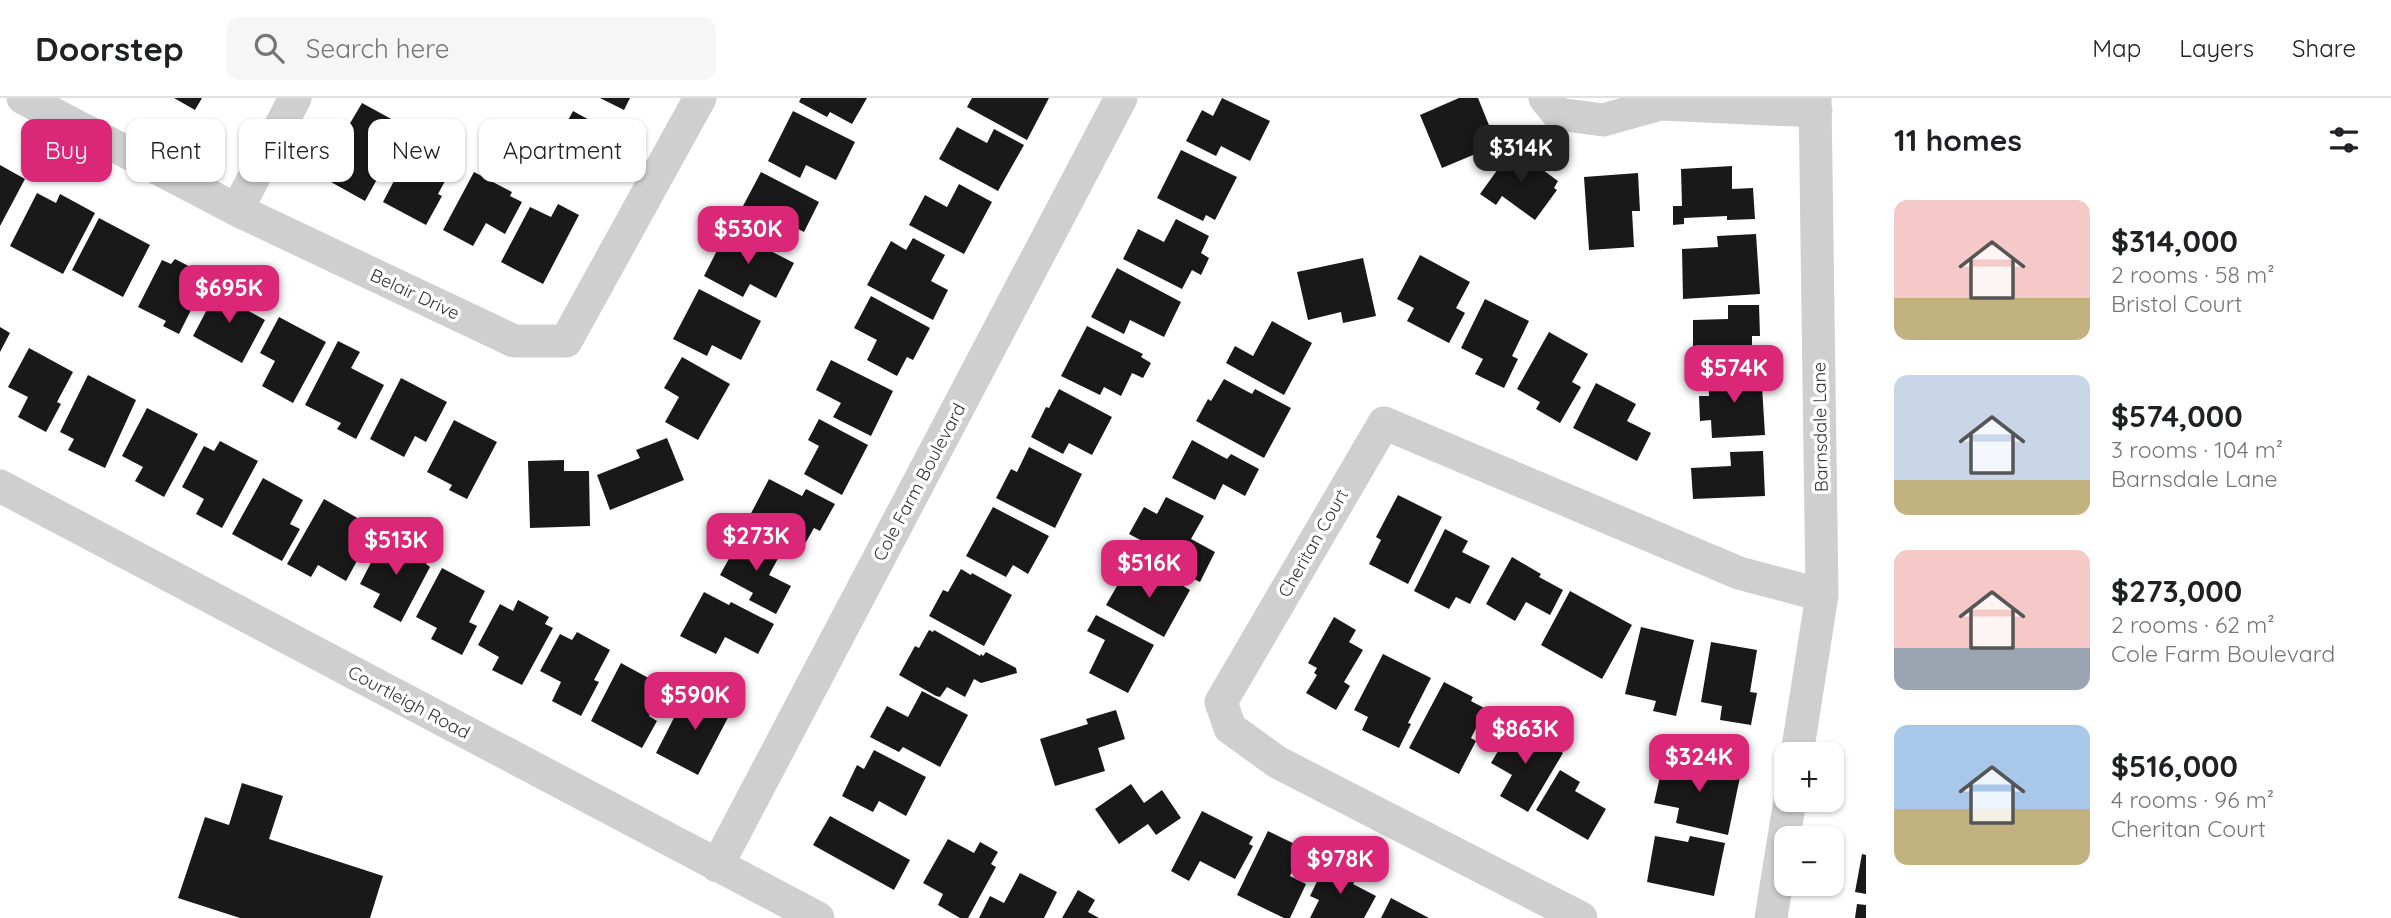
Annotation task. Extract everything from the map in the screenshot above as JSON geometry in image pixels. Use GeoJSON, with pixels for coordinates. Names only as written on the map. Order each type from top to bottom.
{"type":"FeatureCollection","features":[{"type":"Feature","properties":{"kind":"street","name":"Belair Drive"},"geometry":{"type":"LineString","coordinates":[[23,98],[237,210],[514,341],[566,341],[700,98]]}},
{"type":"Feature","properties":{"kind":"street"},"geometry":{"type":"LineString","coordinates":[[237,210],[295,98]]}},
{"type":"Feature","properties":{"kind":"street","name":"Cole Farm Boulevard"},"geometry":{"type":"LineString","coordinates":[[717,866],[1121,98]]}},
{"type":"Feature","properties":{"kind":"street"},"geometry":{"type":"LineString","coordinates":[[1545,98],[1558,114],[1603,120],[1658,101],[1815,104]]}},
{"type":"Feature","properties":{"kind":"street","name":"Barnsdale Lane"},"geometry":{"type":"LineString","coordinates":[[1799,742],[1822,595],[1815,104]]}},
{"type":"Feature","properties":{"kind":"street","name":"Cheritan Court"},"geometry":{"type":"LineString","coordinates":[[1581,918],[1277,762],[1230,728],[1221,702],[1384,423],[1739,573],[1822,595]]}},
{"type":"Feature","properties":{"kind":"street","name":"Courtleigh Road"},"geometry":{"type":"LineString","coordinates":[[0,486],[818,918]]}},
{"type":"Feature","properties":{"kind":"street"},"geometry":{"type":"LineString","coordinates":[[1771,918],[1788,812]]}},
{"type":"Feature","properties":{"kind":"building"},"geometry":{"type":"Polygon","coordinates":[[[174,98],[202,98],[195,110],[174,98]]]}},
{"type":"Feature","properties":{"kind":"building"},"geometry":{"type":"Polygon","coordinates":[[[600,98],[630,98],[624,110],[600,98]]]}},
{"type":"Feature","properties":{"kind":"building"},"geometry":{"type":"Polygon","coordinates":[[[801,98],[867,98],[852,124],[830,112],[827,117],[799,102],[801,98]]]}},
{"type":"Feature","properties":{"kind":"building"},"geometry":{"type":"Polygon","coordinates":[[[972,98],[1049,98],[1027,140],[967,107],[972,98]]]}},
{"type":"Feature","properties":{"kind":"building"},"geometry":{"type":"Polygon","coordinates":[[[1222,98],[1270,121],[1250,161],[1221,146],[1216,156],[1186,141],[1202,110],[1213,116],[1222,98]]]}},
{"type":"Feature","properties":{"kind":"building"},"geometry":{"type":"Polygon","coordinates":[[[1459,98],[1478,98],[1497,145],[1442,168],[1420,115],[1459,98]]]}},
{"type":"Feature","properties":{"kind":"building"},"geometry":{"type":"Polygon","coordinates":[[[362,103],[391,119],[368,119],[368,182],[376,182],[365,201],[331,182],[354,182],[353,119],[362,103]]]}},
{"type":"Feature","properties":{"kind":"building"},"geometry":{"type":"Polygon","coordinates":[[[573,111],[588,119],[569,119],[573,111]]]}},
{"type":"Feature","properties":{"kind":"building"},"geometry":{"type":"Polygon","coordinates":[[[793,111],[855,142],[836,180],[806,165],[800,178],[768,161],[793,111]]]}},
{"type":"Feature","properties":{"kind":"building"},"geometry":{"type":"Polygon","coordinates":[[[957,127],[987,143],[994,129],[1024,145],[998,191],[939,159],[957,127]]]}},
{"type":"Feature","properties":{"kind":"building"},"geometry":{"type":"Polygon","coordinates":[[[1513,148],[1558,181],[1554,188],[1557,190],[1535,220],[1502,196],[1496,205],[1480,194],[1513,148]]]}},
{"type":"Feature","properties":{"kind":"building"},"geometry":{"type":"Polygon","coordinates":[[[1181,150],[1237,177],[1215,220],[1206,215],[1203,221],[1157,198],[1181,150]]]}},
{"type":"Feature","properties":{"kind":"building"},"geometry":{"type":"Polygon","coordinates":[[[0,165],[21,177],[21,182],[23,182],[0,226],[0,165]]]}},
{"type":"Feature","properties":{"kind":"building"},"geometry":{"type":"Polygon","coordinates":[[[1732,166],[1732,189],[1753,188],[1755,219],[1727,220],[1727,216],[1684,218],[1684,224],[1673,225],[1673,206],[1682,206],[1681,169],[1732,166]]]}},
{"type":"Feature","properties":{"kind":"building"},"geometry":{"type":"Polygon","coordinates":[[[474,172],[479,175],[479,182],[493,182],[512,192],[510,196],[522,202],[505,234],[486,223],[473,246],[443,230],[474,172]]]}},
{"type":"Feature","properties":{"kind":"building"},"geometry":{"type":"Polygon","coordinates":[[[761,172],[819,202],[804,232],[779,219],[768,240],[734,223],[761,172]]]}},
{"type":"Feature","properties":{"kind":"building"},"geometry":{"type":"Polygon","coordinates":[[[1638,173],[1640,211],[1632,211],[1634,247],[1589,250],[1584,177],[1638,173]]]}},
{"type":"Feature","properties":{"kind":"building"},"geometry":{"type":"Polygon","coordinates":[[[393,182],[444,182],[438,194],[442,196],[426,225],[383,202],[393,182]]]}},
{"type":"Feature","properties":{"kind":"building"},"geometry":{"type":"Polygon","coordinates":[[[959,184],[992,202],[964,254],[909,225],[925,195],[947,207],[959,184]]]}},
{"type":"Feature","properties":{"kind":"building"},"geometry":{"type":"Polygon","coordinates":[[[37,193],[56,203],[60,194],[95,213],[63,274],[10,246],[37,193]]]}},
{"type":"Feature","properties":{"kind":"building"},"geometry":{"type":"Polygon","coordinates":[[[558,204],[579,215],[543,284],[501,262],[530,207],[551,217],[558,204]]]}},
{"type":"Feature","properties":{"kind":"building"},"geometry":{"type":"Polygon","coordinates":[[[99,218],[150,245],[123,297],[72,270],[99,218]]]}},
{"type":"Feature","properties":{"kind":"building"},"geometry":{"type":"Polygon","coordinates":[[[1176,219],[1209,236],[1201,253],[1209,258],[1201,275],[1192,270],[1182,289],[1123,259],[1138,229],[1164,242],[1176,219]]]}},
{"type":"Feature","properties":{"kind":"building"},"geometry":{"type":"Polygon","coordinates":[[[728,229],[794,263],[776,298],[750,284],[743,297],[704,276],[728,229]]]}},
{"type":"Feature","properties":{"kind":"building"},"geometry":{"type":"Polygon","coordinates":[[[1756,234],[1760,294],[1683,299],[1682,249],[1718,247],[1717,236],[1756,234]]]}},
{"type":"Feature","properties":{"kind":"building"},"geometry":{"type":"Polygon","coordinates":[[[913,238],[945,255],[931,281],[948,290],[933,320],[867,285],[891,241],[906,250],[913,238]]]}},
{"type":"Feature","properties":{"kind":"building"},"geometry":{"type":"Polygon","coordinates":[[[1420,255],[1470,282],[1456,308],[1465,313],[1449,343],[1407,321],[1414,308],[1397,299],[1420,255]]]}},
{"type":"Feature","properties":{"kind":"building"},"geometry":{"type":"Polygon","coordinates":[[[1363,258],[1376,316],[1343,323],[1341,312],[1308,320],[1297,272],[1363,258]]]}},
{"type":"Feature","properties":{"kind":"building"},"geometry":{"type":"Polygon","coordinates":[[[175,259],[208,276],[179,334],[163,326],[166,321],[138,307],[162,260],[171,264],[175,259]]]}},
{"type":"Feature","properties":{"kind":"building"},"geometry":{"type":"Polygon","coordinates":[[[1117,268],[1181,302],[1164,337],[1130,320],[1124,334],[1091,317],[1117,268]]]}},
{"type":"Feature","properties":{"kind":"building"},"geometry":{"type":"Polygon","coordinates":[[[220,285],[248,300],[243,308],[265,320],[242,363],[193,336],[220,285]]]}},
{"type":"Feature","properties":{"kind":"building"},"geometry":{"type":"Polygon","coordinates":[[[699,289],[761,321],[741,360],[712,345],[707,356],[673,339],[699,289]]]}},
{"type":"Feature","properties":{"kind":"building"},"geometry":{"type":"Polygon","coordinates":[[[871,296],[930,328],[913,360],[907,357],[897,376],[867,360],[877,340],[854,328],[871,296]]]}},
{"type":"Feature","properties":{"kind":"building"},"geometry":{"type":"Polygon","coordinates":[[[1485,299],[1529,321],[1512,356],[1518,359],[1504,388],[1475,374],[1483,359],[1461,348],[1485,299]]]}},
{"type":"Feature","properties":{"kind":"building"},"geometry":{"type":"Polygon","coordinates":[[[1728,305],[1759,305],[1760,336],[1752,336],[1752,362],[1693,363],[1693,320],[1728,319],[1728,305]]]}},
{"type":"Feature","properties":{"kind":"building"},"geometry":{"type":"Polygon","coordinates":[[[279,317],[326,342],[293,403],[262,386],[275,361],[260,353],[279,317]]]}},
{"type":"Feature","properties":{"kind":"building"},"geometry":{"type":"Polygon","coordinates":[[[1272,321],[1312,343],[1284,395],[1226,363],[1235,346],[1253,356],[1272,321]]]}},
{"type":"Feature","properties":{"kind":"building"},"geometry":{"type":"Polygon","coordinates":[[[1087,326],[1143,354],[1141,357],[1151,363],[1143,378],[1132,373],[1121,396],[1104,387],[1100,395],[1061,376],[1087,326]]]}},
{"type":"Feature","properties":{"kind":"building"},"geometry":{"type":"Polygon","coordinates":[[[0,327],[10,333],[0,352],[0,327]]]}},
{"type":"Feature","properties":{"kind":"building"},"geometry":{"type":"Polygon","coordinates":[[[1549,332],[1588,354],[1572,382],[1581,387],[1560,423],[1536,409],[1540,402],[1517,389],[1549,332]]]}},
{"type":"Feature","properties":{"kind":"building"},"geometry":{"type":"Polygon","coordinates":[[[338,341],[360,352],[351,368],[384,385],[356,439],[337,429],[341,423],[305,405],[338,341]]]}},
{"type":"Feature","properties":{"kind":"building"},"geometry":{"type":"Polygon","coordinates":[[[29,348],[73,372],[57,402],[61,404],[46,432],[18,417],[28,397],[8,387],[29,348]]]}},
{"type":"Feature","properties":{"kind":"building"},"geometry":{"type":"Polygon","coordinates":[[[682,357],[730,384],[698,440],[665,422],[679,397],[664,388],[682,357]]]}},
{"type":"Feature","properties":{"kind":"building"},"geometry":{"type":"Polygon","coordinates":[[[831,360],[893,391],[871,436],[833,417],[841,403],[816,390],[831,360]]]}},
{"type":"Feature","properties":{"kind":"building"},"geometry":{"type":"Polygon","coordinates":[[[1761,370],[1765,435],[1712,438],[1711,420],[1700,421],[1699,396],[1709,396],[1708,374],[1761,370]]]}},
{"type":"Feature","properties":{"kind":"building"},"geometry":{"type":"Polygon","coordinates":[[[88,375],[136,400],[105,468],[68,450],[74,439],[60,432],[88,375]]]}},
{"type":"Feature","properties":{"kind":"building"},"geometry":{"type":"Polygon","coordinates":[[[401,378],[447,402],[426,442],[415,436],[404,457],[370,439],[401,378]]]}},
{"type":"Feature","properties":{"kind":"building"},"geometry":{"type":"Polygon","coordinates":[[[1224,379],[1252,394],[1255,389],[1291,408],[1264,458],[1196,421],[1208,399],[1211,401],[1224,379]]]}},
{"type":"Feature","properties":{"kind":"building"},"geometry":{"type":"Polygon","coordinates":[[[1596,383],[1636,404],[1627,421],[1651,433],[1637,461],[1573,428],[1596,383]]]}},
{"type":"Feature","properties":{"kind":"building"},"geometry":{"type":"Polygon","coordinates":[[[1059,389],[1112,417],[1092,455],[1069,443],[1063,454],[1031,437],[1046,407],[1049,408],[1059,389]]]}},
{"type":"Feature","properties":{"kind":"building"},"geometry":{"type":"Polygon","coordinates":[[[147,408],[198,434],[164,497],[135,481],[143,467],[122,456],[147,408]]]}},
{"type":"Feature","properties":{"kind":"building"},"geometry":{"type":"Polygon","coordinates":[[[819,419],[868,445],[842,495],[804,474],[819,446],[808,440],[819,419]]]}},
{"type":"Feature","properties":{"kind":"building"},"geometry":{"type":"Polygon","coordinates":[[[454,420],[497,442],[467,499],[449,490],[452,485],[427,472],[454,420]]]}},
{"type":"Feature","properties":{"kind":"building"},"geometry":{"type":"Polygon","coordinates":[[[667,438],[684,480],[610,510],[597,475],[640,458],[636,450],[667,438]]]}},
{"type":"Feature","properties":{"kind":"building"},"geometry":{"type":"Polygon","coordinates":[[[1192,440],[1227,459],[1231,454],[1259,469],[1245,496],[1223,484],[1215,500],[1172,478],[1192,440]]]}},
{"type":"Feature","properties":{"kind":"building"},"geometry":{"type":"Polygon","coordinates":[[[220,441],[258,461],[222,528],[196,514],[204,499],[182,487],[204,446],[214,451],[220,441]]]}},
{"type":"Feature","properties":{"kind":"building"},"geometry":{"type":"Polygon","coordinates":[[[1029,447],[1082,474],[1055,528],[996,498],[1011,469],[1017,472],[1029,447]]]}},
{"type":"Feature","properties":{"kind":"building"},"geometry":{"type":"Polygon","coordinates":[[[1763,451],[1765,496],[1693,499],[1691,468],[1731,466],[1730,452],[1763,451]]]}},
{"type":"Feature","properties":{"kind":"building"},"geometry":{"type":"Polygon","coordinates":[[[564,460],[564,471],[589,471],[590,526],[530,528],[528,461],[564,460]]]}},
{"type":"Feature","properties":{"kind":"building"},"geometry":{"type":"Polygon","coordinates":[[[263,478],[303,500],[290,524],[300,529],[282,561],[232,534],[263,478]]]}},
{"type":"Feature","properties":{"kind":"building"},"geometry":{"type":"Polygon","coordinates":[[[769,479],[802,496],[806,489],[835,504],[820,531],[814,528],[802,549],[747,521],[769,479]]]}},
{"type":"Feature","properties":{"kind":"building"},"geometry":{"type":"Polygon","coordinates":[[[1398,495],[1442,517],[1408,584],[1369,564],[1381,540],[1376,537],[1398,495]]]}},
{"type":"Feature","properties":{"kind":"building"},"geometry":{"type":"Polygon","coordinates":[[[1166,497],[1204,516],[1191,539],[1215,552],[1200,582],[1162,563],[1167,554],[1129,534],[1144,507],[1157,514],[1166,497]]]}},
{"type":"Feature","properties":{"kind":"building"},"geometry":{"type":"Polygon","coordinates":[[[324,499],[375,528],[346,581],[318,565],[311,577],[287,564],[324,499]]]}},
{"type":"Feature","properties":{"kind":"building"},"geometry":{"type":"Polygon","coordinates":[[[993,507],[1049,536],[1028,574],[1013,565],[1006,577],[966,556],[993,507]]]}},
{"type":"Feature","properties":{"kind":"building"},"geometry":{"type":"Polygon","coordinates":[[[1445,529],[1468,541],[1462,552],[1490,566],[1470,604],[1456,597],[1449,609],[1414,591],[1445,529]]]}},
{"type":"Feature","properties":{"kind":"building"},"geometry":{"type":"Polygon","coordinates":[[[743,533],[781,553],[769,575],[791,586],[776,614],[749,600],[753,593],[720,575],[743,533]]]}},
{"type":"Feature","properties":{"kind":"building"},"geometry":{"type":"Polygon","coordinates":[[[383,539],[398,547],[402,539],[431,554],[426,564],[430,567],[401,622],[373,607],[380,594],[360,584],[383,539]]]}},
{"type":"Feature","properties":{"kind":"building"},"geometry":{"type":"Polygon","coordinates":[[[1512,557],[1541,574],[1539,577],[1563,590],[1550,615],[1526,602],[1515,621],[1486,604],[1512,557]]]}},
{"type":"Feature","properties":{"kind":"building"},"geometry":{"type":"Polygon","coordinates":[[[1128,567],[1156,583],[1162,573],[1190,590],[1164,637],[1106,605],[1128,567]]]}},
{"type":"Feature","properties":{"kind":"building"},"geometry":{"type":"Polygon","coordinates":[[[442,568],[485,591],[469,622],[477,626],[462,655],[431,639],[437,628],[416,617],[442,568]]]}},
{"type":"Feature","properties":{"kind":"building"},"geometry":{"type":"Polygon","coordinates":[[[961,569],[1012,595],[984,646],[929,616],[943,590],[948,592],[961,569]]]}},
{"type":"Feature","properties":{"kind":"building"},"geometry":{"type":"Polygon","coordinates":[[[1570,591],[1632,625],[1602,679],[1541,645],[1570,591]]]}},
{"type":"Feature","properties":{"kind":"building"},"geometry":{"type":"Polygon","coordinates":[[[704,592],[729,605],[731,602],[774,624],[758,654],[725,637],[716,654],[680,636],[704,592]]]}},
{"type":"Feature","properties":{"kind":"building"},"geometry":{"type":"Polygon","coordinates":[[[518,600],[549,617],[545,624],[553,628],[522,685],[492,670],[499,657],[478,645],[500,604],[513,611],[518,600]]]}},
{"type":"Feature","properties":{"kind":"building"},"geometry":{"type":"Polygon","coordinates":[[[1096,615],[1154,645],[1128,693],[1089,673],[1105,640],[1087,631],[1096,615]]]}},
{"type":"Feature","properties":{"kind":"building"},"geometry":{"type":"Polygon","coordinates":[[[1334,617],[1356,630],[1349,642],[1363,650],[1344,682],[1350,686],[1336,710],[1306,693],[1317,675],[1314,673],[1317,668],[1308,663],[1334,617]]]}},
{"type":"Feature","properties":{"kind":"building"},"geometry":{"type":"Polygon","coordinates":[[[1641,627],[1694,640],[1676,716],[1653,711],[1656,701],[1625,694],[1641,627]]]}},
{"type":"Feature","properties":{"kind":"building"},"geometry":{"type":"Polygon","coordinates":[[[929,630],[934,630],[980,656],[986,652],[1016,668],[1017,673],[981,683],[974,679],[965,697],[947,687],[940,697],[936,696],[899,675],[915,646],[919,648],[929,630]]]}},
{"type":"Feature","properties":{"kind":"building"},"geometry":{"type":"Polygon","coordinates":[[[577,632],[610,650],[594,680],[599,682],[581,716],[552,701],[561,682],[540,671],[560,634],[572,640],[577,632]]]}},
{"type":"Feature","properties":{"kind":"building"},"geometry":{"type":"Polygon","coordinates":[[[1711,642],[1757,650],[1750,692],[1757,693],[1751,725],[1720,720],[1722,706],[1701,702],[1711,642]]]}},
{"type":"Feature","properties":{"kind":"building"},"geometry":{"type":"Polygon","coordinates":[[[1383,654],[1431,678],[1408,723],[1411,724],[1399,748],[1362,730],[1368,717],[1354,710],[1383,654]]]}},
{"type":"Feature","properties":{"kind":"building"},"geometry":{"type":"Polygon","coordinates":[[[621,663],[665,687],[649,716],[657,721],[642,748],[591,721],[621,663]]]}},
{"type":"Feature","properties":{"kind":"building"},"geometry":{"type":"Polygon","coordinates":[[[1444,682],[1473,697],[1471,701],[1486,709],[1471,738],[1476,741],[1459,774],[1409,748],[1444,682]]]}},
{"type":"Feature","properties":{"kind":"building"},"geometry":{"type":"Polygon","coordinates":[[[698,690],[733,708],[698,775],[656,753],[683,700],[691,704],[698,690]]]}},
{"type":"Feature","properties":{"kind":"building"},"geometry":{"type":"Polygon","coordinates":[[[922,691],[968,715],[940,767],[903,747],[899,752],[870,737],[887,706],[908,717],[922,691]]]}},
{"type":"Feature","properties":{"kind":"building"},"geometry":{"type":"Polygon","coordinates":[[[1116,710],[1125,739],[1098,748],[1105,771],[1055,786],[1040,739],[1088,724],[1086,719],[1116,710]]]}},
{"type":"Feature","properties":{"kind":"building"},"geometry":{"type":"Polygon","coordinates":[[[1514,724],[1563,753],[1528,812],[1500,796],[1512,775],[1491,763],[1514,724]]]}},
{"type":"Feature","properties":{"kind":"building"},"geometry":{"type":"Polygon","coordinates":[[[874,750],[926,777],[906,816],[879,801],[873,812],[842,796],[857,765],[864,769],[874,750]]]}},
{"type":"Feature","properties":{"kind":"building"},"geometry":{"type":"Polygon","coordinates":[[[1664,759],[1690,765],[1691,761],[1741,772],[1728,835],[1676,823],[1679,808],[1654,803],[1664,759]]]}},
{"type":"Feature","properties":{"kind":"building"},"geometry":{"type":"Polygon","coordinates":[[[1560,770],[1580,782],[1575,791],[1606,809],[1588,840],[1536,810],[1560,770]]]}},
{"type":"Feature","properties":{"kind":"building"},"geometry":{"type":"Polygon","coordinates":[[[242,783],[283,796],[269,839],[383,876],[370,918],[240,918],[178,898],[205,817],[229,825],[242,783]]]}},
{"type":"Feature","properties":{"kind":"building"},"geometry":{"type":"Polygon","coordinates":[[[1131,784],[1144,803],[1162,790],[1181,818],[1156,835],[1148,824],[1119,844],[1095,809],[1131,784]]]}},
{"type":"Feature","properties":{"kind":"building"},"geometry":{"type":"Polygon","coordinates":[[[1202,811],[1253,837],[1249,844],[1253,846],[1235,879],[1200,861],[1189,881],[1171,871],[1202,811]]]}},
{"type":"Feature","properties":{"kind":"building"},"geometry":{"type":"Polygon","coordinates":[[[830,816],[910,860],[894,890],[813,845],[830,816]]]}},
{"type":"Feature","properties":{"kind":"building"},"geometry":{"type":"Polygon","coordinates":[[[1268,831],[1303,848],[1290,876],[1306,884],[1290,918],[1284,918],[1237,895],[1268,831]]]}},
{"type":"Feature","properties":{"kind":"building"},"geometry":{"type":"Polygon","coordinates":[[[1655,836],[1688,842],[1690,836],[1725,843],[1714,896],[1647,882],[1655,836]]]}},
{"type":"Feature","properties":{"kind":"building"},"geometry":{"type":"Polygon","coordinates":[[[948,839],[974,853],[980,842],[998,852],[991,864],[996,867],[968,918],[960,918],[938,905],[943,894],[923,883],[948,839]]]}},
{"type":"Feature","properties":{"kind":"building"},"geometry":{"type":"Polygon","coordinates":[[[1862,854],[1866,855],[1866,894],[1855,892],[1862,854]]]}},
{"type":"Feature","properties":{"kind":"building"},"geometry":{"type":"Polygon","coordinates":[[[1326,863],[1356,879],[1353,884],[1376,896],[1364,918],[1310,918],[1319,900],[1310,896],[1326,863]]]}},
{"type":"Feature","properties":{"kind":"building"},"geometry":{"type":"Polygon","coordinates":[[[1020,873],[1057,892],[1044,918],[979,918],[990,896],[1004,903],[1020,873]]]}},
{"type":"Feature","properties":{"kind":"building"},"geometry":{"type":"Polygon","coordinates":[[[1078,890],[1095,900],[1088,912],[1099,918],[1062,918],[1078,890]]]}},
{"type":"Feature","properties":{"kind":"building"},"geometry":{"type":"Polygon","coordinates":[[[1391,898],[1429,918],[1381,918],[1391,898]]]}},
{"type":"Feature","properties":{"kind":"building"},"geometry":{"type":"Polygon","coordinates":[[[1857,904],[1866,905],[1866,918],[1855,918],[1857,904]]]}}]}
